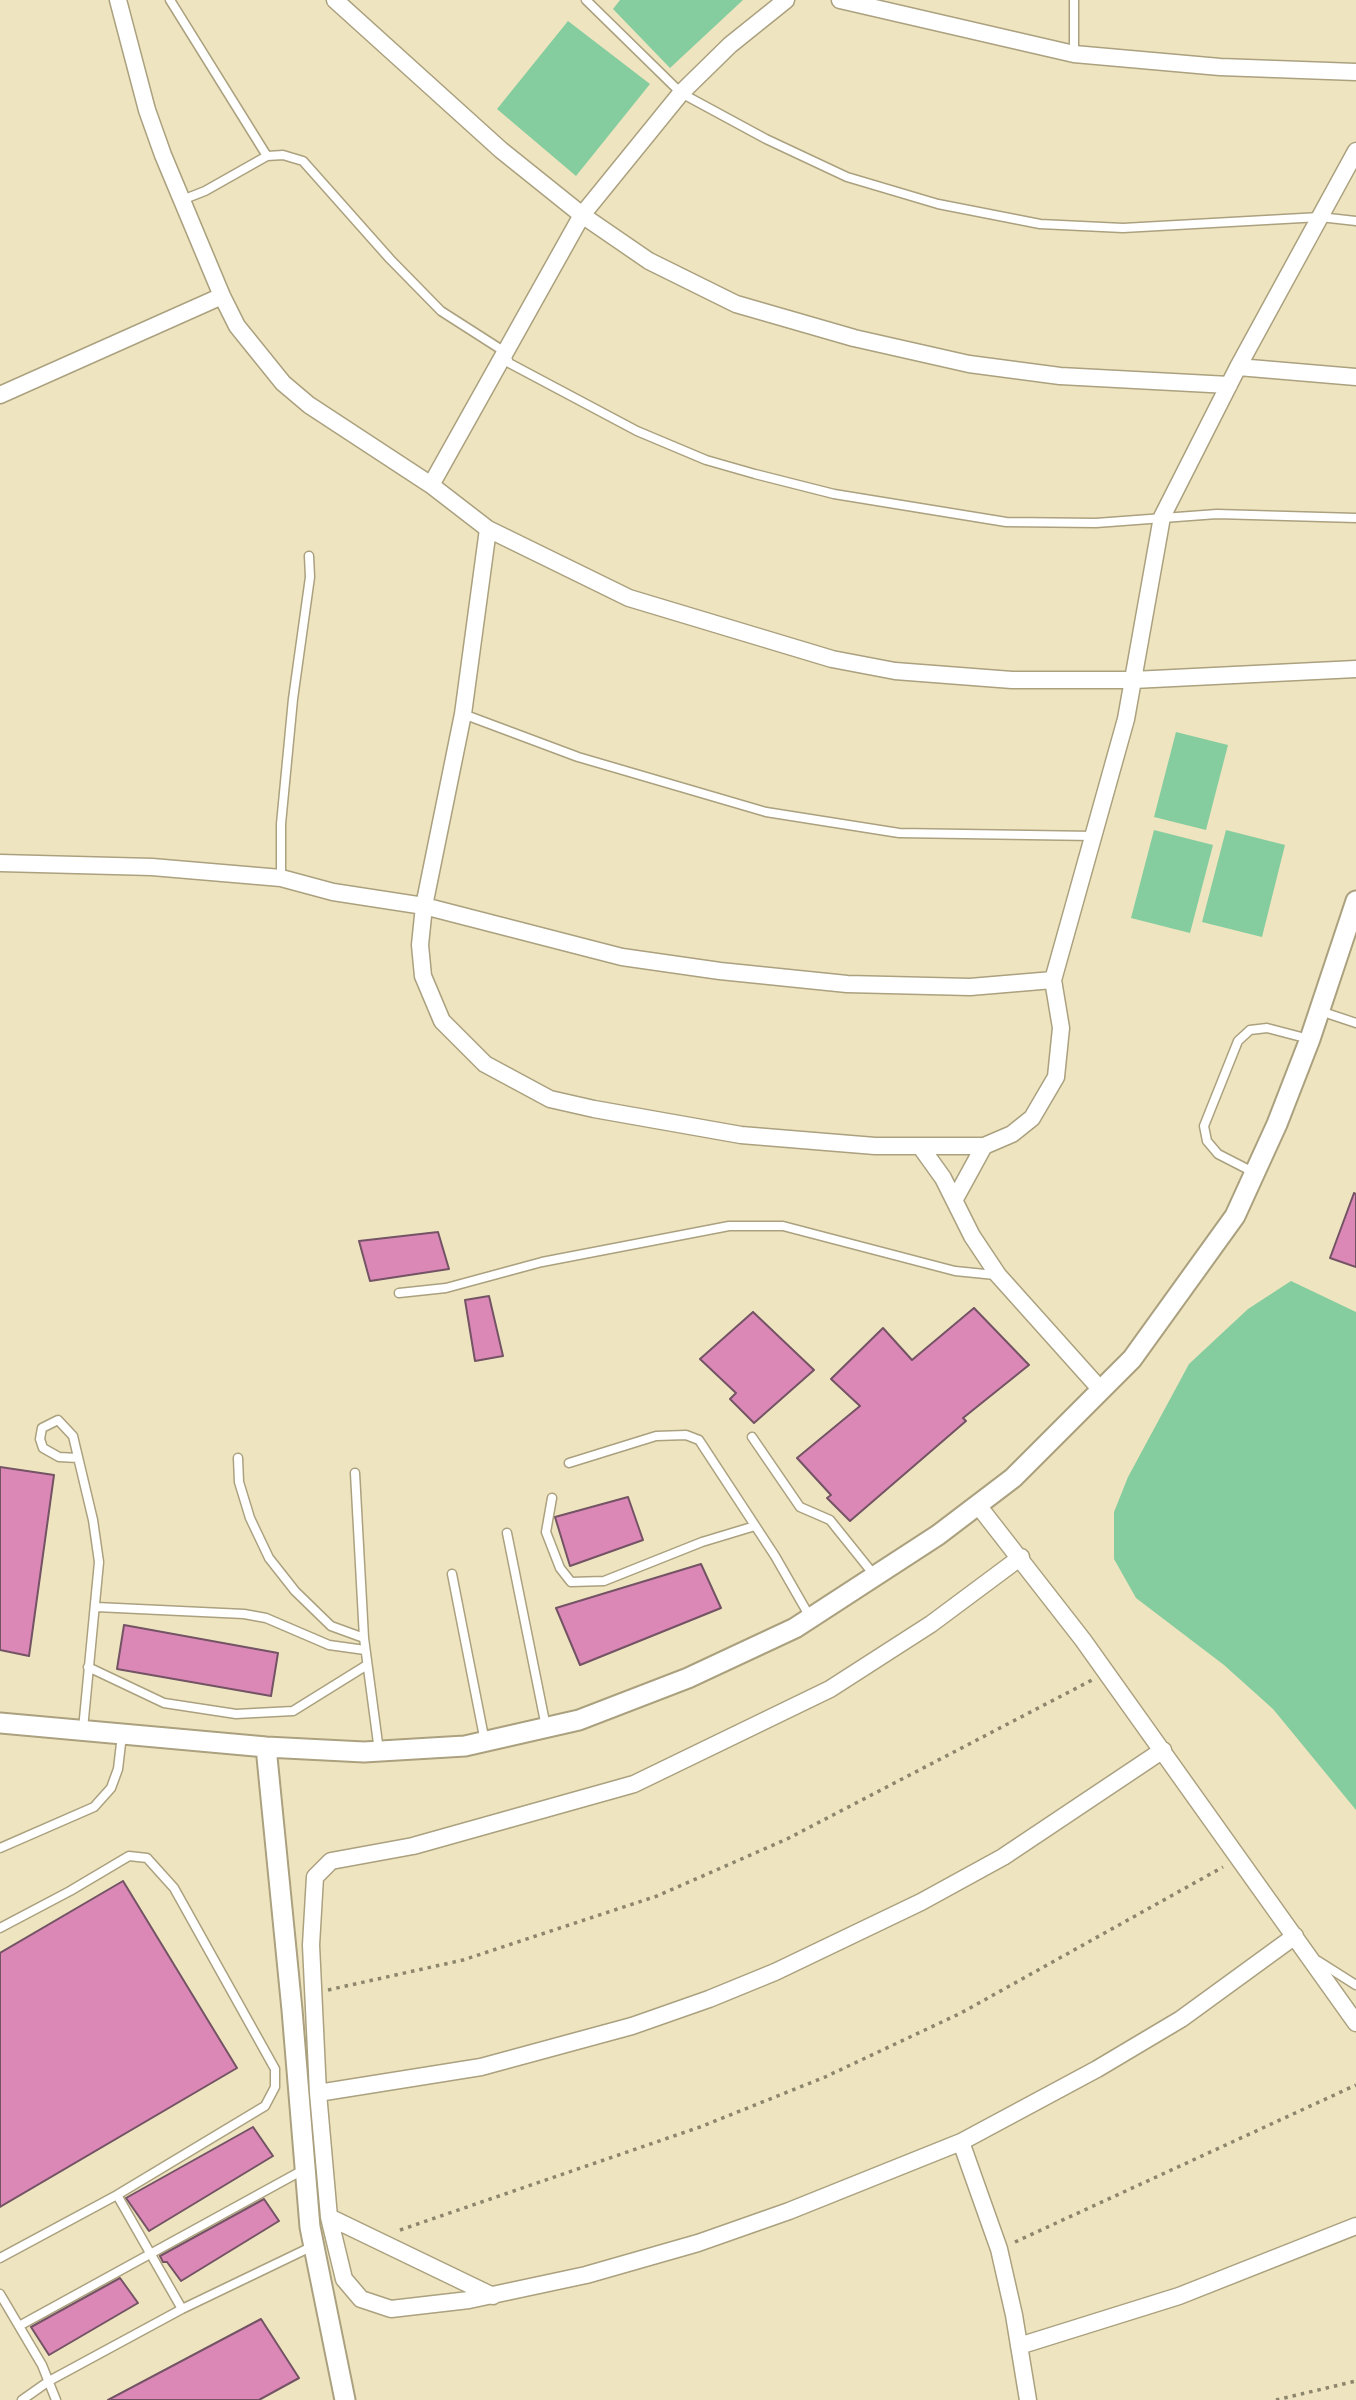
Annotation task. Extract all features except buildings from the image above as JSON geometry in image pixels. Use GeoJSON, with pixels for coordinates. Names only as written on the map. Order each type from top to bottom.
{"type":"FeatureCollection","features":[{"type":"Feature","properties":{"kind":"street"},"geometry":{"type":"LineString","coordinates":[[118,0],[147,110],[222,296],[245,337],[283,383],[309,405],[431,485],[488,529],[629,598],[832,659],[895,671],[999,679],[1133,680],[1356,669]]}},
{"type":"Feature","properties":{"kind":"street"},"geometry":{"type":"LineString","coordinates":[[335,0],[501,150],[582,215],[649,261],[736,304],[854,338],[969,364],[1060,376],[1229,385]]}},
{"type":"Feature","properties":{"kind":"street"},"geometry":{"type":"LineString","coordinates":[[431,485],[582,215],[681,93],[730,45],[786,0]]}},
{"type":"Feature","properties":{"kind":"street"},"geometry":{"type":"LineString","coordinates":[[840,0],[1074,54],[1220,67],[1356,72]]}},
{"type":"Feature","properties":{"kind":"street"},"geometry":{"type":"LineString","coordinates":[[488,529],[463,714],[424,906],[420,945],[423,976],[442,1021],[485,1064],[550,1099],[741,1135],[920,1146],[984,1146],[1012,1134],[1032,1118],[1056,1077],[1062,1028],[1053,980],[1126,719],[1162,517],[1238,368],[1356,151]]}},
{"type":"Feature","properties":{"kind":"street"},"geometry":{"type":"LineString","coordinates":[[0,395],[222,296]]}},
{"type":"Feature","properties":{"kind":"street"},"geometry":{"type":"LineString","coordinates":[[1238,368],[1356,377]]}},
{"type":"Feature","properties":{"kind":"street"},"geometry":{"type":"LineString","coordinates":[[0,863],[152,867],[281,878],[333,892],[424,906],[622,957],[720,971],[846,984],[970,987],[1053,980]]}},
{"type":"Feature","properties":{"kind":"street"},"geometry":{"type":"LineString","coordinates":[[0,1723],[266,1747],[379,1751],[465,1746],[579,1720],[688,1678],[810,1618],[938,1535],[1013,1478],[1132,1359],[1235,1216],[1310,1039],[1356,901]]}},
{"type":"Feature","properties":{"kind":"street"},"geometry":{"type":"LineString","coordinates":[[920,1146],[998,1275],[1101,1390]]}},
{"type":"Feature","properties":{"kind":"street"},"geometry":{"type":"LineString","coordinates":[[954,1199],[984,1146]]}},
{"type":"Feature","properties":{"kind":"street"},"geometry":{"type":"LineString","coordinates":[[977,1504],[1107,1673],[1356,2023]]}},
{"type":"Feature","properties":{"kind":"street"},"geometry":{"type":"LineString","coordinates":[[1021,1558],[931,1624],[830,1689],[635,1784],[413,1846],[331,1861],[315,1877],[313,1994],[318,2093],[329,2217],[344,2279],[362,2299],[391,2309],[493,2296],[586,2275],[698,2243],[789,2211],[961,2141],[1181,2019],[1296,1936]]}},
{"type":"Feature","properties":{"kind":"street"},"geometry":{"type":"LineString","coordinates":[[266,1747],[313,2246],[341,2398]]}},
{"type":"Feature","properties":{"kind":"street"},"geometry":{"type":"LineString","coordinates":[[318,2093],[481,2067],[632,2026],[720,1995],[848,1939],[1003,1857],[1163,1750]]}},
{"type":"Feature","properties":{"kind":"street"},"geometry":{"type":"LineString","coordinates":[[961,2141],[999,2249],[1028,2400]]}},
{"type":"Feature","properties":{"kind":"street"},"geometry":{"type":"LineString","coordinates":[[329,2217],[493,2296]]}},
{"type":"Feature","properties":{"kind":"street"},"geometry":{"type":"LineString","coordinates":[[1019,2346],[1179,2296],[1356,2227]]}},
{"type":"Feature","properties":{"kind":"lane"},"geometry":{"type":"LineString","coordinates":[[170,0],[268,156]]}},
{"type":"Feature","properties":{"kind":"lane"},"geometry":{"type":"LineString","coordinates":[[586,0],[681,93],[766,139],[847,177],[938,204],[1040,224],[1123,228],[1320,217],[1356,221]]}},
{"type":"Feature","properties":{"kind":"lane"},"geometry":{"type":"LineString","coordinates":[[1074,0],[1074,54]]}},
{"type":"Feature","properties":{"kind":"lane"},"geometry":{"type":"LineString","coordinates":[[182,200],[205,191],[268,156],[283,155],[303,161],[390,259],[442,311],[505,352],[509,363],[637,431],[706,460],[834,494],[1006,522],[1096,523],[1217,514],[1356,518]]}},
{"type":"Feature","properties":{"kind":"lane"},"geometry":{"type":"LineString","coordinates":[[281,878],[281,824],[293,699],[310,577],[309,556]]}},
{"type":"Feature","properties":{"kind":"lane"},"geometry":{"type":"LineString","coordinates":[[463,714],[578,757],[766,812],[899,833],[1094,836]]}},
{"type":"Feature","properties":{"kind":"lane"},"geometry":{"type":"LineString","coordinates":[[1320,1012],[1356,1023]]}},
{"type":"Feature","properties":{"kind":"lane"},"geometry":{"type":"LineString","coordinates":[[1255,1172],[1218,1154],[1207,1141],[1204,1126],[1238,1041],[1250,1030],[1267,1028],[1310,1039]]}},
{"type":"Feature","properties":{"kind":"lane"},"geometry":{"type":"LineString","coordinates":[[399,1293],[446,1288],[542,1262],[729,1226],[783,1226],[955,1271],[998,1275]]}},
{"type":"Feature","properties":{"kind":"lane"},"geometry":{"type":"LineString","coordinates":[[78,1458],[59,1457],[43,1448],[40,1439],[42,1428],[58,1420],[73,1436],[78,1458],[99,1562],[83,1729]]}},
{"type":"Feature","properties":{"kind":"lane"},"geometry":{"type":"LineString","coordinates":[[569,1463],[656,1436],[686,1435],[699,1440],[810,1618]]}},
{"type":"Feature","properties":{"kind":"lane"},"geometry":{"type":"LineString","coordinates":[[752,1437],[800,1507],[830,1520],[875,1576]]}},
{"type":"Feature","properties":{"kind":"lane"},"geometry":{"type":"LineString","coordinates":[[237,1458],[243,1494],[269,1558],[295,1591],[331,1626],[364,1638]]}},
{"type":"Feature","properties":{"kind":"lane"},"geometry":{"type":"LineString","coordinates":[[355,1473],[365,1650],[379,1751]]}},
{"type":"Feature","properties":{"kind":"lane"},"geometry":{"type":"LineString","coordinates":[[552,1498],[546,1532],[560,1568],[571,1582],[604,1581],[702,1542],[755,1526]]}},
{"type":"Feature","properties":{"kind":"lane"},"geometry":{"type":"LineString","coordinates":[[507,1533],[546,1727]]}},
{"type":"Feature","properties":{"kind":"lane"},"geometry":{"type":"LineString","coordinates":[[452,1574],[485,1742]]}},
{"type":"Feature","properties":{"kind":"lane"},"geometry":{"type":"LineString","coordinates":[[96,1606],[244,1614],[266,1618],[328,1645],[365,1650]]}},
{"type":"Feature","properties":{"kind":"lane"},"geometry":{"type":"LineString","coordinates":[[88,1667],[164,1703],[236,1714],[293,1711],[367,1665]]}},
{"type":"Feature","properties":{"kind":"lane"},"geometry":{"type":"LineString","coordinates":[[0,1848],[94,1807],[111,1788],[118,1769],[122,1732]]}},
{"type":"Feature","properties":{"kind":"lane"},"geometry":{"type":"LineString","coordinates":[[0,1928],[128,1856],[147,1858],[174,1888],[275,2069],[275,2087],[265,2106],[117,2195],[0,2258]]}},
{"type":"Feature","properties":{"kind":"lane"},"geometry":{"type":"LineString","coordinates":[[1309,1955],[1356,1985]]}},
{"type":"Feature","properties":{"kind":"lane"},"geometry":{"type":"LineString","coordinates":[[19,2326],[305,2169]]}},
{"type":"Feature","properties":{"kind":"lane"},"geometry":{"type":"LineString","coordinates":[[117,2195],[182,2309]]}},
{"type":"Feature","properties":{"kind":"lane"},"geometry":{"type":"LineString","coordinates":[[22,2400],[49,2381],[182,2309],[313,2246]]}},
{"type":"Feature","properties":{"kind":"lane"},"geometry":{"type":"LineString","coordinates":[[0,2294],[49,2381],[56,2400]]}},
{"type":"Feature","properties":{"kind":"path"},"geometry":{"type":"LineString","coordinates":[[313,1994],[463,1960],[657,1896],[787,1839],[1107,1673]]}},
{"type":"Feature","properties":{"kind":"path"},"geometry":{"type":"LineString","coordinates":[[375,2239],[700,2127],[825,2077],[961,2013],[1240,1858]]}},
{"type":"Feature","properties":{"kind":"path"},"geometry":{"type":"LineString","coordinates":[[999,2249],[1356,2085]]}},
{"type":"Feature","properties":{"kind":"path"},"geometry":{"type":"LineString","coordinates":[[1276,2400],[1356,2381]]}},
{"type":"Feature","properties":{"kind":"green space"},"geometry":{"type":"Polygon","coordinates":[[[620,0],[743,0],[670,68],[613,9],[620,0]]]}},
{"type":"Feature","properties":{"kind":"green space"},"geometry":{"type":"Polygon","coordinates":[[[568,21],[650,84],[576,176],[497,109],[568,21]]]}},
{"type":"Feature","properties":{"kind":"green space"},"geometry":{"type":"Polygon","coordinates":[[[1176,732],[1228,745],[1206,830],[1154,817],[1176,732]]]}},
{"type":"Feature","properties":{"kind":"green space"},"geometry":{"type":"Polygon","coordinates":[[[1154,830],[1213,845],[1190,933],[1131,918],[1154,830]]]}},
{"type":"Feature","properties":{"kind":"green space"},"geometry":{"type":"Polygon","coordinates":[[[1226,830],[1285,845],[1262,937],[1202,922],[1226,830]]]}},
{"type":"Feature","properties":{"kind":"green space"},"geometry":{"type":"Polygon","coordinates":[[[1291,1281],[1356,1312],[1356,1810],[1273,1709],[1224,1665],[1136,1598],[1114,1559],[1114,1512],[1128,1477],[1189,1364],[1248,1309],[1291,1281]]]}}]}
